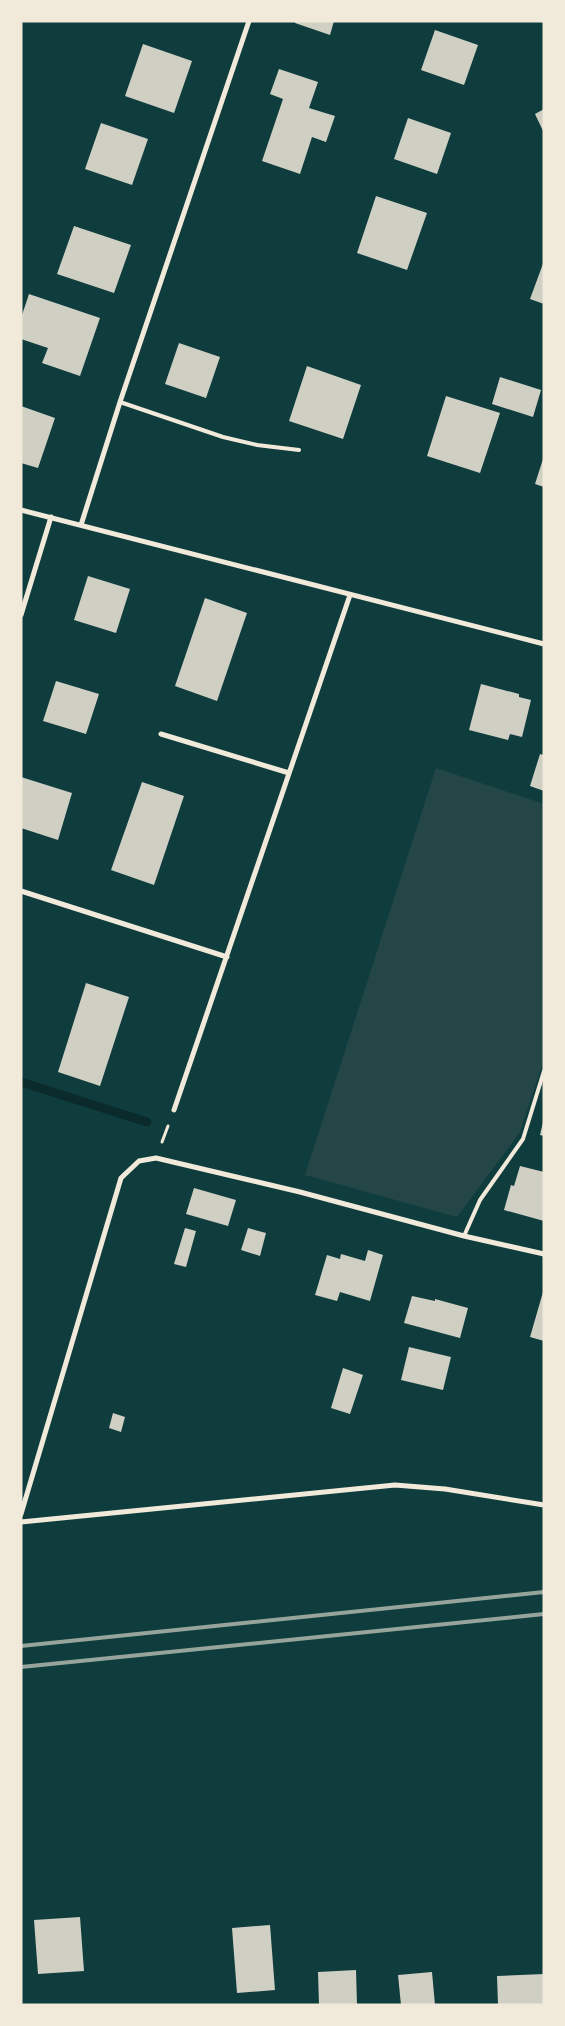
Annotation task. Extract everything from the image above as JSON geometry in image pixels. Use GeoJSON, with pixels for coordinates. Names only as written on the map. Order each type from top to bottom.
{"type":"FeatureCollection","features":[{"type":"Feature","properties":{"kind":"street"},"geometry":{"type":"LineString","coordinates":[[81,525],[120,402],[249,21]]}},
{"type":"Feature","properties":{"kind":"street"},"geometry":{"type":"LineString","coordinates":[[21,510],[350,596],[544,644]]}},
{"type":"Feature","properties":{"kind":"street"},"geometry":{"type":"LineString","coordinates":[[21,615],[51,517]]}},
{"type":"Feature","properties":{"kind":"street"},"geometry":{"type":"LineString","coordinates":[[174,1110],[350,596]]}},
{"type":"Feature","properties":{"kind":"street"},"geometry":{"type":"LineString","coordinates":[[161,734],[289,773]]}},
{"type":"Feature","properties":{"kind":"street"},"geometry":{"type":"LineString","coordinates":[[21,891],[227,957]]}},
{"type":"Feature","properties":{"kind":"street"},"geometry":{"type":"LineString","coordinates":[[21,1514],[121,1178],[139,1162],[156,1158],[300,1192],[464,1236],[544,1254]]}},
{"type":"Feature","properties":{"kind":"street"},"geometry":{"type":"LineString","coordinates":[[21,1522],[395,1485],[445,1489],[544,1505]]}},
{"type":"Feature","properties":{"kind":"lane"},"geometry":{"type":"LineString","coordinates":[[120,402],[223,437],[257,445],[299,450]]}},
{"type":"Feature","properties":{"kind":"lane"},"geometry":{"type":"LineString","coordinates":[[464,1236],[480,1200],[523,1139],[544,1070]]}},
{"type":"Feature","properties":{"kind":"path"},"geometry":{"type":"LineString","coordinates":[[156,1158],[174,1110]]}},
{"type":"Feature","properties":{"kind":"shaded area"},"geometry":{"type":"Polygon","coordinates":[[[436,768],[544,804],[544,1060],[520,1132],[457,1217],[305,1175],[436,768]]]}},
{"type":"Feature","properties":{"kind":"building"},"geometry":{"type":"Polygon","coordinates":[[[295,21],[334,21],[330,35],[295,23],[295,21]]]}},
{"type":"Feature","properties":{"kind":"building"},"geometry":{"type":"Polygon","coordinates":[[[435,30],[478,45],[464,85],[421,70],[435,30]]]}},
{"type":"Feature","properties":{"kind":"building"},"geometry":{"type":"Polygon","coordinates":[[[143,44],[192,61],[174,113],[125,96],[143,44]]]}},
{"type":"Feature","properties":{"kind":"building"},"geometry":{"type":"Polygon","coordinates":[[[279,69],[318,82],[309,108],[335,116],[326,142],[312,137],[300,174],[262,161],[283,99],[270,94],[279,69]]]}},
{"type":"Feature","properties":{"kind":"building"},"geometry":{"type":"Polygon","coordinates":[[[544,109],[544,133],[535,114],[544,109]]]}},
{"type":"Feature","properties":{"kind":"building"},"geometry":{"type":"Polygon","coordinates":[[[408,118],[451,133],[437,174],[394,159],[408,118]]]}},
{"type":"Feature","properties":{"kind":"building"},"geometry":{"type":"Polygon","coordinates":[[[101,123],[148,139],[132,185],[85,169],[101,123]]]}},
{"type":"Feature","properties":{"kind":"building"},"geometry":{"type":"Polygon","coordinates":[[[376,196],[427,213],[407,270],[357,253],[376,196]]]}},
{"type":"Feature","properties":{"kind":"building"},"geometry":{"type":"Polygon","coordinates":[[[74,226],[131,245],[114,293],[57,274],[74,226]]]}},
{"type":"Feature","properties":{"kind":"building"},"geometry":{"type":"Polygon","coordinates":[[[544,261],[544,304],[530,299],[544,261]]]}},
{"type":"Feature","properties":{"kind":"building"},"geometry":{"type":"Polygon","coordinates":[[[29,294],[100,318],[80,376],[42,363],[48,348],[21,339],[21,318],[29,294]]]}},
{"type":"Feature","properties":{"kind":"building"},"geometry":{"type":"Polygon","coordinates":[[[179,343],[220,357],[206,398],[165,384],[179,343]]]}},
{"type":"Feature","properties":{"kind":"building"},"geometry":{"type":"Polygon","coordinates":[[[307,366],[361,385],[343,439],[289,421],[307,366]]]}},
{"type":"Feature","properties":{"kind":"building"},"geometry":{"type":"Polygon","coordinates":[[[500,377],[541,390],[533,417],[492,404],[500,377]]]}},
{"type":"Feature","properties":{"kind":"building"},"geometry":{"type":"Polygon","coordinates":[[[446,396],[500,413],[480,473],[427,456],[446,396]]]}},
{"type":"Feature","properties":{"kind":"building"},"geometry":{"type":"Polygon","coordinates":[[[21,406],[55,418],[38,468],[21,463],[21,406]]]}},
{"type":"Feature","properties":{"kind":"building"},"geometry":{"type":"Polygon","coordinates":[[[544,459],[544,487],[535,484],[544,459]]]}},
{"type":"Feature","properties":{"kind":"building"},"geometry":{"type":"Polygon","coordinates":[[[88,576],[130,589],[116,633],[74,620],[88,576]]]}},
{"type":"Feature","properties":{"kind":"building"},"geometry":{"type":"Polygon","coordinates":[[[205,598],[247,613],[217,701],[175,686],[205,598]]]}},
{"type":"Feature","properties":{"kind":"building"},"geometry":{"type":"Polygon","coordinates":[[[56,681],[99,694],[86,734],[43,721],[56,681]]]}},
{"type":"Feature","properties":{"kind":"building"},"geometry":{"type":"Polygon","coordinates":[[[481,684],[519,694],[519,697],[531,700],[522,737],[510,734],[508,740],[469,730],[481,684]]]}},
{"type":"Feature","properties":{"kind":"building"},"geometry":{"type":"Polygon","coordinates":[[[540,754],[544,755],[544,791],[530,786],[540,754]]]}},
{"type":"Feature","properties":{"kind":"building"},"geometry":{"type":"Polygon","coordinates":[[[21,777],[72,793],[58,840],[21,828],[21,777]]]}},
{"type":"Feature","properties":{"kind":"building"},"geometry":{"type":"Polygon","coordinates":[[[142,782],[184,796],[154,885],[111,870],[142,782]]]}},
{"type":"Feature","properties":{"kind":"building"},"geometry":{"type":"Polygon","coordinates":[[[86,983],[129,997],[100,1086],[58,1072],[86,983]]]}},
{"type":"Feature","properties":{"kind":"building"},"geometry":{"type":"Polygon","coordinates":[[[544,1122],[544,1136],[540,1135],[544,1122]]]}},
{"type":"Feature","properties":{"kind":"building"},"geometry":{"type":"Polygon","coordinates":[[[520,1166],[544,1172],[544,1221],[504,1210],[511,1185],[514,1186],[520,1166]]]}},
{"type":"Feature","properties":{"kind":"building"},"geometry":{"type":"Polygon","coordinates":[[[194,1188],[236,1200],[228,1226],[186,1214],[194,1188]]]}},
{"type":"Feature","properties":{"kind":"building"},"geometry":{"type":"Polygon","coordinates":[[[185,1228],[196,1231],[186,1267],[174,1264],[185,1228]]]}},
{"type":"Feature","properties":{"kind":"building"},"geometry":{"type":"Polygon","coordinates":[[[248,1228],[266,1233],[260,1256],[241,1250],[248,1228]]]}},
{"type":"Feature","properties":{"kind":"building"},"geometry":{"type":"Polygon","coordinates":[[[368,1250],[383,1255],[370,1301],[340,1292],[337,1301],[315,1295],[327,1255],[340,1259],[341,1254],[365,1261],[368,1250]]]}},
{"type":"Feature","properties":{"kind":"building"},"geometry":{"type":"Polygon","coordinates":[[[544,1293],[544,1341],[530,1337],[544,1293]]]}},
{"type":"Feature","properties":{"kind":"building"},"geometry":{"type":"Polygon","coordinates":[[[412,1296],[435,1301],[435,1299],[468,1308],[460,1338],[404,1323],[412,1296]]]}},
{"type":"Feature","properties":{"kind":"building"},"geometry":{"type":"Polygon","coordinates":[[[409,1347],[451,1357],[443,1390],[401,1380],[409,1347]]]}},
{"type":"Feature","properties":{"kind":"building"},"geometry":{"type":"Polygon","coordinates":[[[343,1368],[363,1375],[350,1414],[331,1408],[343,1368]]]}},
{"type":"Feature","properties":{"kind":"building"},"geometry":{"type":"Polygon","coordinates":[[[113,1413],[125,1417],[121,1432],[109,1428],[113,1413]]]}},
{"type":"Feature","properties":{"kind":"building"},"geometry":{"type":"Polygon","coordinates":[[[80,1917],[84,1971],[38,1974],[34,1920],[80,1917]]]}},
{"type":"Feature","properties":{"kind":"building"},"geometry":{"type":"Polygon","coordinates":[[[270,1925],[275,1990],[237,1993],[232,1928],[270,1925]]]}},
{"type":"Feature","properties":{"kind":"building"},"geometry":{"type":"Polygon","coordinates":[[[356,1970],[357,2005],[319,2005],[318,1972],[356,1970]]]}},
{"type":"Feature","properties":{"kind":"building"},"geometry":{"type":"Polygon","coordinates":[[[432,1972],[435,2005],[401,2005],[398,1975],[432,1972]]]}},
{"type":"Feature","properties":{"kind":"building"},"geometry":{"type":"Polygon","coordinates":[[[544,1974],[544,2005],[498,2005],[497,1976],[544,1974]]]}},
{"type":"Feature","properties":{"kind":"waterway"},"geometry":{"type":"LineString","coordinates":[[21,1082],[147,1122]]}},
{"type":"Feature","properties":{"kind":"railway"},"geometry":{"type":"LineString","coordinates":[[21,1646],[544,1592]]}},
{"type":"Feature","properties":{"kind":"railway"},"geometry":{"type":"LineString","coordinates":[[21,1667],[544,1614]]}}]}
